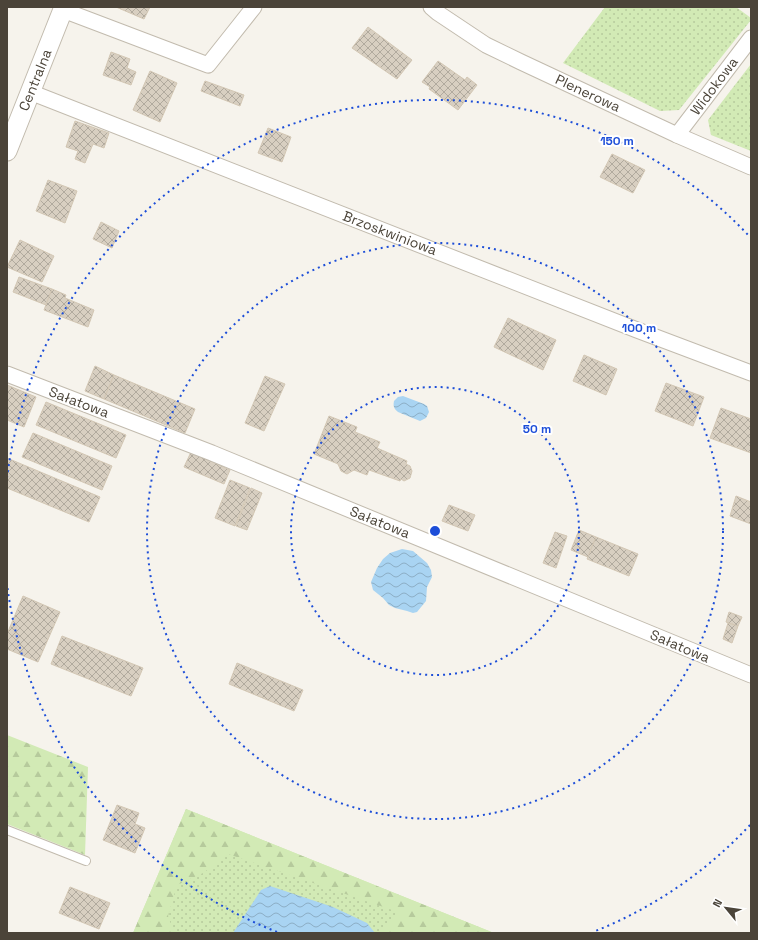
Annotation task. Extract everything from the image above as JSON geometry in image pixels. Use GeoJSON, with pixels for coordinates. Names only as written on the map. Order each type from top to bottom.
{"type":"FeatureCollection","features":[{"type":"Feature","properties":{"kind":"street"},"geometry":{"type":"LineString","coordinates":[[64,9],[208,65],[254,7]]}},
{"type":"Feature","properties":{"kind":"street","name":"Centralna"},"geometry":{"type":"LineString","coordinates":[[7,151],[64,9]]}},
{"type":"Feature","properties":{"kind":"street","name":"Plenerowa"},"geometry":{"type":"LineString","coordinates":[[437,9],[469,34],[493,48],[677,135],[751,167]]}},
{"type":"Feature","properties":{"kind":"street","name":"Widokowa"},"geometry":{"type":"LineString","coordinates":[[677,135],[751,38]]}},
{"type":"Feature","properties":{"kind":"street","name":"Brzoskwiniowa"},"geometry":{"type":"LineString","coordinates":[[30,92],[751,373]]}},
{"type":"Feature","properties":{"kind":"street","name":"Sałatowa"},"geometry":{"type":"LineString","coordinates":[[7,374],[212,453],[751,675]]}},
{"type":"Feature","properties":{"kind":"lane"},"geometry":{"type":"LineString","coordinates":[[7,830],[86,861]]}},
{"type":"Feature","properties":{"kind":"green space"},"geometry":{"type":"Polygon","coordinates":[[[605,7],[736,7],[751,18],[751,20],[679,110],[660,111],[563,63],[605,7]]]}},
{"type":"Feature","properties":{"kind":"green space"},"geometry":{"type":"Polygon","coordinates":[[[751,64],[751,151],[711,135],[708,120],[751,64]]]}},
{"type":"Feature","properties":{"kind":"green space"},"geometry":{"type":"Polygon","coordinates":[[[7,735],[88,767],[85,855],[7,824],[7,735]]]}},
{"type":"Feature","properties":{"kind":"green space"},"geometry":{"type":"Polygon","coordinates":[[[186,809],[494,933],[133,933],[186,809]]]}},
{"type":"Feature","properties":{"kind":"green space"},"geometry":{"type":"Polygon","coordinates":[[[186,809],[494,933],[382,933],[398,912],[228,854],[203,873],[177,885],[168,916],[174,933],[133,933],[186,809]]]}},
{"type":"Feature","properties":{"kind":"water"},"geometry":{"type":"Polygon","coordinates":[[[403,396],[427,406],[429,412],[426,418],[420,421],[398,412],[394,407],[394,401],[398,397],[403,396]]]}},
{"type":"Feature","properties":{"kind":"water"},"geometry":{"type":"Polygon","coordinates":[[[402,549],[413,551],[427,563],[431,570],[432,577],[427,587],[426,601],[417,612],[413,613],[389,605],[373,590],[371,582],[383,559],[390,553],[402,549]]]}},
{"type":"Feature","properties":{"kind":"water"},"geometry":{"type":"Polygon","coordinates":[[[270,886],[333,907],[367,923],[375,933],[233,933],[261,890],[270,886]]]}},
{"type":"Feature","properties":{"kind":"building"},"geometry":{"type":"Polygon","coordinates":[[[116,7],[150,7],[144,19],[116,7]]]}},
{"type":"Feature","properties":{"kind":"building"},"geometry":{"type":"Polygon","coordinates":[[[368,27],[412,60],[397,79],[352,48],[368,27]]]}},
{"type":"Feature","properties":{"kind":"building"},"geometry":{"type":"Polygon","coordinates":[[[111,52],[130,59],[127,68],[136,72],[131,85],[103,75],[111,52]]]}},
{"type":"Feature","properties":{"kind":"building"},"geometry":{"type":"Polygon","coordinates":[[[438,61],[465,80],[467,77],[477,85],[458,110],[429,89],[430,87],[422,82],[438,61]]]}},
{"type":"Feature","properties":{"kind":"building"},"geometry":{"type":"Polygon","coordinates":[[[150,71],[177,83],[160,122],[133,110],[150,71]]]}},
{"type":"Feature","properties":{"kind":"building"},"geometry":{"type":"Polygon","coordinates":[[[205,81],[244,95],[240,106],[201,91],[205,81]]]}},
{"type":"Feature","properties":{"kind":"building"},"geometry":{"type":"Polygon","coordinates":[[[75,121],[109,133],[104,148],[93,144],[85,163],[75,159],[78,151],[66,147],[75,121]]]}},
{"type":"Feature","properties":{"kind":"building"},"geometry":{"type":"Polygon","coordinates":[[[268,128],[291,137],[282,162],[258,153],[268,128]]]}},
{"type":"Feature","properties":{"kind":"building"},"geometry":{"type":"Polygon","coordinates":[[[612,154],[645,170],[633,193],[600,177],[612,154]]]}},
{"type":"Feature","properties":{"kind":"building"},"geometry":{"type":"Polygon","coordinates":[[[48,180],[77,191],[65,223],[36,211],[48,180]]]}},
{"type":"Feature","properties":{"kind":"building"},"geometry":{"type":"Polygon","coordinates":[[[101,222],[119,231],[112,248],[93,239],[101,222]]]}},
{"type":"Feature","properties":{"kind":"building"},"geometry":{"type":"Polygon","coordinates":[[[20,240],[54,256],[42,282],[7,267],[20,240]]]}},
{"type":"Feature","properties":{"kind":"building"},"geometry":{"type":"Polygon","coordinates":[[[19,277],[52,289],[46,305],[13,292],[19,277]]]}},
{"type":"Feature","properties":{"kind":"building"},"geometry":{"type":"Polygon","coordinates":[[[52,289],[66,295],[65,298],[94,310],[88,327],[44,310],[52,289]]]}},
{"type":"Feature","properties":{"kind":"building"},"geometry":{"type":"Polygon","coordinates":[[[508,318],[556,340],[543,370],[494,347],[508,318]]]}},
{"type":"Feature","properties":{"kind":"building"},"geometry":{"type":"Polygon","coordinates":[[[584,355],[617,369],[606,395],[573,381],[584,355]]]}},
{"type":"Feature","properties":{"kind":"building"},"geometry":{"type":"Polygon","coordinates":[[[95,366],[114,375],[104,399],[85,391],[95,366]]]}},
{"type":"Feature","properties":{"kind":"building"},"geometry":{"type":"Polygon","coordinates":[[[114,375],[195,409],[185,433],[104,399],[114,375]]]}},
{"type":"Feature","properties":{"kind":"building"},"geometry":{"type":"Polygon","coordinates":[[[265,376],[285,384],[264,431],[245,423],[265,376]]]}},
{"type":"Feature","properties":{"kind":"building"},"geometry":{"type":"Polygon","coordinates":[[[666,383],[704,397],[693,426],[655,411],[666,383]]]}},
{"type":"Feature","properties":{"kind":"building"},"geometry":{"type":"Polygon","coordinates":[[[7,385],[36,397],[24,427],[7,420],[7,385]]]}},
{"type":"Feature","properties":{"kind":"building"},"geometry":{"type":"Polygon","coordinates":[[[46,402],[126,435],[116,458],[36,425],[46,402]]]}},
{"type":"Feature","properties":{"kind":"building"},"geometry":{"type":"Polygon","coordinates":[[[721,408],[751,419],[751,453],[710,438],[721,408]]]}},
{"type":"Feature","properties":{"kind":"building"},"geometry":{"type":"Polygon","coordinates":[[[329,416],[357,427],[355,432],[380,442],[377,448],[407,461],[406,464],[410,466],[412,471],[410,478],[404,481],[401,479],[400,481],[369,470],[367,475],[354,470],[347,474],[341,471],[338,464],[314,454],[329,416]]]}},
{"type":"Feature","properties":{"kind":"building"},"geometry":{"type":"Polygon","coordinates":[[[33,433],[112,466],[102,490],[22,457],[33,433]]]}},
{"type":"Feature","properties":{"kind":"building"},"geometry":{"type":"Polygon","coordinates":[[[191,452],[230,470],[224,484],[184,467],[191,452]]]}},
{"type":"Feature","properties":{"kind":"building"},"geometry":{"type":"Polygon","coordinates":[[[7,458],[100,497],[89,522],[7,488],[7,458]]]}},
{"type":"Feature","properties":{"kind":"building"},"geometry":{"type":"Polygon","coordinates":[[[230,480],[250,488],[235,526],[215,518],[230,480]]]}},
{"type":"Feature","properties":{"kind":"building"},"geometry":{"type":"Polygon","coordinates":[[[251,488],[262,493],[247,530],[236,526],[251,488]]]}},
{"type":"Feature","properties":{"kind":"building"},"geometry":{"type":"Polygon","coordinates":[[[736,496],[751,502],[751,524],[730,516],[736,496]]]}},
{"type":"Feature","properties":{"kind":"building"},"geometry":{"type":"Polygon","coordinates":[[[449,505],[475,515],[468,531],[442,521],[449,505]]]}},
{"type":"Feature","properties":{"kind":"building"},"geometry":{"type":"Polygon","coordinates":[[[579,530],[596,537],[588,557],[571,550],[579,530]]]}},
{"type":"Feature","properties":{"kind":"building"},"geometry":{"type":"Polygon","coordinates":[[[555,532],[567,536],[556,568],[543,563],[555,532]]]}},
{"type":"Feature","properties":{"kind":"building"},"geometry":{"type":"Polygon","coordinates":[[[596,537],[638,554],[629,576],[587,559],[596,537]]]}},
{"type":"Feature","properties":{"kind":"building"},"geometry":{"type":"Polygon","coordinates":[[[23,596],[60,612],[38,662],[7,649],[7,634],[23,596]]]}},
{"type":"Feature","properties":{"kind":"building"},"geometry":{"type":"Polygon","coordinates":[[[729,612],[742,617],[738,626],[726,622],[729,612]]]}},
{"type":"Feature","properties":{"kind":"building"},"geometry":{"type":"Polygon","coordinates":[[[728,623],[738,626],[732,643],[723,639],[728,623]]]}},
{"type":"Feature","properties":{"kind":"building"},"geometry":{"type":"Polygon","coordinates":[[[62,636],[143,668],[131,696],[51,664],[62,636]]]}},
{"type":"Feature","properties":{"kind":"building"},"geometry":{"type":"Polygon","coordinates":[[[237,663],[303,690],[294,711],[229,684],[237,663]]]}},
{"type":"Feature","properties":{"kind":"building"},"geometry":{"type":"Polygon","coordinates":[[[117,805],[139,813],[135,824],[145,828],[135,853],[103,840],[117,805]]]}},
{"type":"Feature","properties":{"kind":"building"},"geometry":{"type":"Polygon","coordinates":[[[70,887],[110,903],[99,929],[59,913],[70,887]]]}}]}
